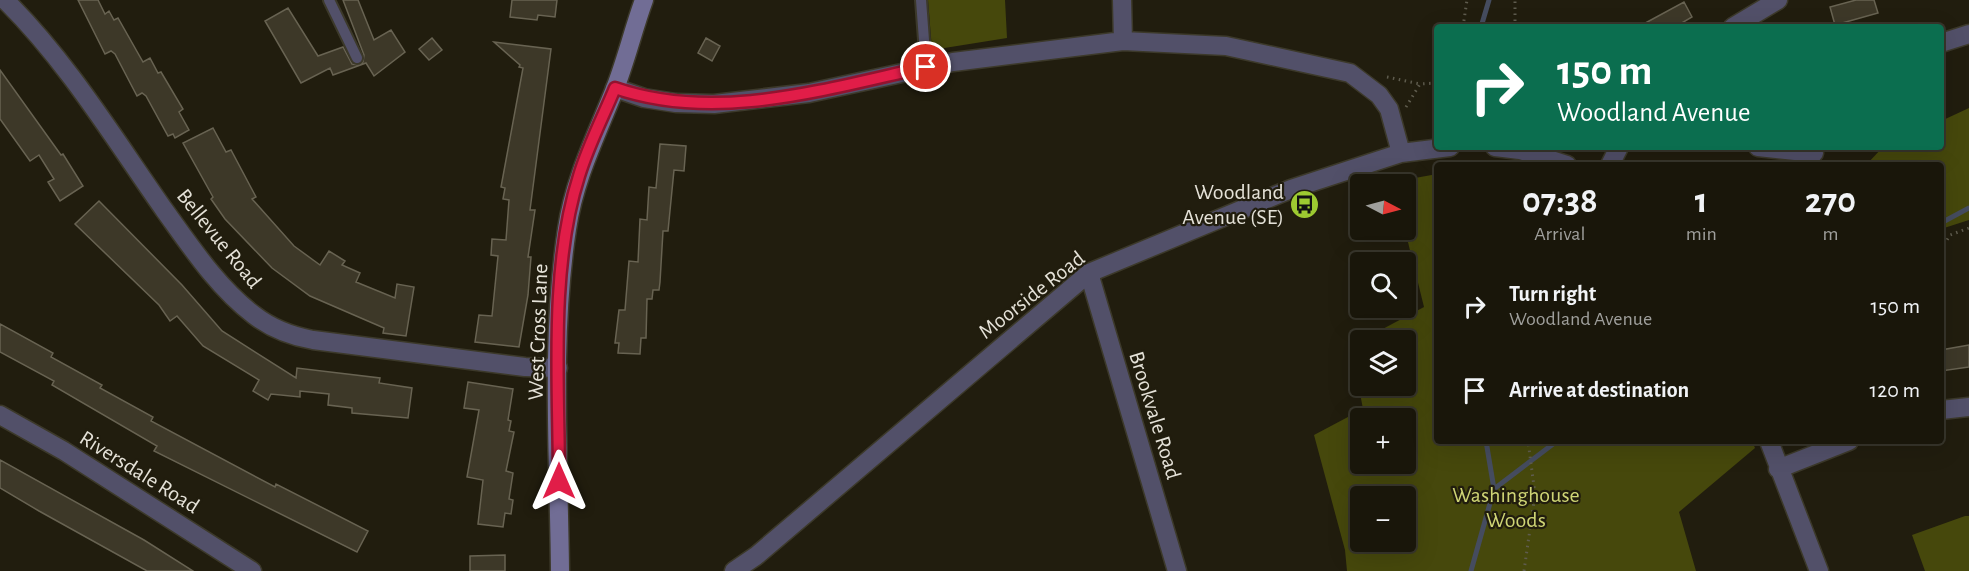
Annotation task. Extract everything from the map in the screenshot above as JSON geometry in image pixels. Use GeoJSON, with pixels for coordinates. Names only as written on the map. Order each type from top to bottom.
{"type":"FeatureCollection","features":[{"type":"Feature","properties":{"kind":"street","name":"Bellevue Road"},"geometry":{"type":"LineString","coordinates":[[5,0],[23,18],[70,78],[193,250],[235,298],[254,315],[292,336],[313,340],[525,367],[558,368]]}},
{"type":"Feature","properties":{"kind":"street","name":"West Cross Lane"},"geometry":{"type":"LineString","coordinates":[[560,571],[558,368],[560,291],[567,228],[579,177],[615,88],[644,0]]}},
{"type":"Feature","properties":{"kind":"street"},"geometry":{"type":"LineString","coordinates":[[1122,0],[1123,41]]}},
{"type":"Feature","properties":{"kind":"street"},"geometry":{"type":"LineString","coordinates":[[1738,24],[1773,1]]}},
{"type":"Feature","properties":{"kind":"street"},"geometry":{"type":"LineString","coordinates":[[1944,42],[1969,34]]}},
{"type":"Feature","properties":{"kind":"street"},"geometry":{"type":"LineString","coordinates":[[615,88],[665,101],[714,104],[809,93],[926,67],[1123,41],[1226,46],[1287,57],[1350,73],[1379,95],[1392,119],[1401,153]]}},
{"type":"Feature","properties":{"kind":"street","name":"Moorside Road"},"geometry":{"type":"LineString","coordinates":[[735,571],[756,556],[1089,273],[1291,189],[1401,153],[1434,149]]}},
{"type":"Feature","properties":{"kind":"street"},"geometry":{"type":"LineString","coordinates":[[1520,150],[1558,162]]}},
{"type":"Feature","properties":{"kind":"street"},"geometry":{"type":"LineString","coordinates":[[1786,150],[1814,153]]}},
{"type":"Feature","properties":{"kind":"street","name":"Brookvale Road"},"geometry":{"type":"LineString","coordinates":[[1089,273],[1178,571]]}},
{"type":"Feature","properties":{"kind":"street"},"geometry":{"type":"LineString","coordinates":[[1944,410],[1969,407]]}},
{"type":"Feature","properties":{"kind":"street","name":"Riversdale Road"},"geometry":{"type":"LineString","coordinates":[[0,415],[64,451],[252,571]]}},
{"type":"Feature","properties":{"kind":"street"},"geometry":{"type":"LineString","coordinates":[[1770,444],[1819,571]]}},
{"type":"Feature","properties":{"kind":"street"},"geometry":{"type":"LineString","coordinates":[[1778,469],[1841,444]]}},
{"type":"Feature","properties":{"kind":"lane"},"geometry":{"type":"LineString","coordinates":[[329,0],[357,58]]}},
{"type":"Feature","properties":{"kind":"lane"},"geometry":{"type":"LineString","coordinates":[[921,0],[926,67]]}},
{"type":"Feature","properties":{"kind":"path"},"geometry":{"type":"LineString","coordinates":[[1463,24],[1467,0]]}},
{"type":"Feature","properties":{"kind":"path"},"geometry":{"type":"LineString","coordinates":[[1515,0],[1515,24]]}},
{"type":"Feature","properties":{"kind":"path"},"geometry":{"type":"LineString","coordinates":[[1392,119],[1402,116],[1420,84],[1434,83]]}},
{"type":"Feature","properties":{"kind":"path"},"geometry":{"type":"LineString","coordinates":[[1944,245],[1950,235],[1969,228]]}},
{"type":"Feature","properties":{"kind":"path"},"geometry":{"type":"LineString","coordinates":[[1524,571],[1535,494],[1528,444]]}},
{"type":"Feature","properties":{"kind":"green space"},"geometry":{"type":"Polygon","coordinates":[[[928,0],[1005,0],[1007,38],[932,50],[928,0]]]}},
{"type":"Feature","properties":{"kind":"green space"},"geometry":{"type":"Polygon","coordinates":[[[1969,108],[1969,220],[1944,228],[1944,162],[1869,162],[1880,150],[1944,150],[1944,120],[1969,108]]]}},
{"type":"Feature","properties":{"kind":"green space","name":"Washinghouse Woods"},"geometry":{"type":"Polygon","coordinates":[[[1434,175],[1434,444],[1753,444],[1755,448],[1679,512],[1696,571],[1347,571],[1345,550],[1314,435],[1350,416],[1350,474],[1416,474],[1416,408],[1363,408],[1361,396],[1416,396],[1416,330],[1381,330],[1403,318],[1416,318],[1416,311],[1424,307],[1416,275],[1416,252],[1410,252],[1407,240],[1416,240],[1416,178],[1434,175]]]}},
{"type":"Feature","properties":{"kind":"green space"},"geometry":{"type":"Polygon","coordinates":[[[1969,516],[1969,571],[1925,571],[1912,535],[1969,516]]]}},
{"type":"Feature","properties":{"kind":"building"},"geometry":{"type":"Polygon","coordinates":[[[78,0],[98,0],[105,14],[109,11],[114,20],[118,18],[143,62],[150,58],[158,73],[161,72],[183,109],[179,112],[189,130],[175,138],[173,134],[168,136],[146,96],[142,93],[137,96],[115,54],[111,51],[105,54],[78,0]]]}},
{"type":"Feature","properties":{"kind":"building"},"geometry":{"type":"Polygon","coordinates":[[[343,0],[358,0],[374,40],[391,30],[405,52],[374,76],[366,63],[333,75],[330,68],[301,83],[265,21],[288,8],[318,56],[343,47],[352,64],[360,65],[364,55],[343,0]]]}},
{"type":"Feature","properties":{"kind":"building"},"geometry":{"type":"Polygon","coordinates":[[[512,0],[557,0],[555,17],[538,15],[537,20],[510,17],[512,0]]]}},
{"type":"Feature","properties":{"kind":"building"},"geometry":{"type":"Polygon","coordinates":[[[1856,0],[1874,0],[1878,13],[1835,24],[1830,7],[1856,0]]]}},
{"type":"Feature","properties":{"kind":"building"},"geometry":{"type":"Polygon","coordinates":[[[1684,2],[1692,17],[1680,24],[1644,24],[1684,2]]]}},
{"type":"Feature","properties":{"kind":"building"},"geometry":{"type":"Polygon","coordinates":[[[432,38],[442,50],[429,60],[419,49],[432,38]]]}},
{"type":"Feature","properties":{"kind":"building"},"geometry":{"type":"Polygon","coordinates":[[[706,38],[720,46],[712,61],[698,53],[706,38]]]}},
{"type":"Feature","properties":{"kind":"building"},"geometry":{"type":"Polygon","coordinates":[[[494,42],[551,49],[530,210],[535,210],[528,257],[531,257],[528,295],[519,347],[475,342],[479,315],[492,316],[498,256],[491,255],[492,239],[506,240],[509,200],[503,199],[505,188],[501,187],[523,68],[519,67],[520,65],[494,42]]]}},
{"type":"Feature","properties":{"kind":"building"},"geometry":{"type":"Polygon","coordinates":[[[0,70],[61,155],[63,154],[83,186],[60,201],[48,182],[54,179],[39,155],[30,161],[0,119],[0,70]]]}},
{"type":"Feature","properties":{"kind":"building"},"geometry":{"type":"Polygon","coordinates":[[[213,128],[226,152],[231,150],[256,197],[252,199],[294,246],[320,265],[329,251],[345,261],[342,265],[360,273],[356,282],[395,298],[397,284],[414,287],[406,336],[383,333],[384,328],[310,296],[272,268],[225,219],[211,199],[213,197],[183,143],[213,128]]]}},
{"type":"Feature","properties":{"kind":"building"},"geometry":{"type":"Polygon","coordinates":[[[660,144],[686,146],[684,171],[674,170],[668,231],[663,231],[659,290],[653,290],[652,299],[647,299],[646,338],[641,338],[640,354],[618,353],[619,343],[615,343],[619,310],[625,310],[629,261],[638,262],[640,219],[647,220],[649,187],[656,188],[660,144]]]}},
{"type":"Feature","properties":{"kind":"building"},"geometry":{"type":"Polygon","coordinates":[[[99,201],[182,285],[222,331],[296,378],[297,368],[380,378],[379,383],[412,388],[408,418],[352,413],[352,408],[328,405],[329,394],[300,391],[300,397],[271,394],[268,400],[253,391],[259,380],[203,346],[177,316],[170,321],[159,305],[75,224],[99,201]]]}},
{"type":"Feature","properties":{"kind":"building"},"geometry":{"type":"Polygon","coordinates":[[[0,324],[53,353],[51,357],[102,385],[100,388],[153,417],[151,421],[275,487],[276,484],[368,531],[357,552],[154,451],[157,446],[52,385],[54,381],[0,352],[0,324]]]}},
{"type":"Feature","properties":{"kind":"building"},"geometry":{"type":"Polygon","coordinates":[[[1969,345],[1969,367],[1944,371],[1944,349],[1969,345]]]}},
{"type":"Feature","properties":{"kind":"building"},"geometry":{"type":"Polygon","coordinates":[[[468,382],[513,389],[508,420],[511,421],[509,431],[514,432],[506,471],[513,473],[509,499],[513,500],[511,514],[505,513],[503,527],[478,524],[483,480],[467,477],[479,410],[464,408],[468,382]]]}},
{"type":"Feature","properties":{"kind":"building"},"geometry":{"type":"Polygon","coordinates":[[[0,460],[144,540],[193,571],[147,571],[39,511],[0,488],[0,460]]]}},
{"type":"Feature","properties":{"kind":"building"},"geometry":{"type":"Polygon","coordinates":[[[505,555],[505,571],[470,571],[470,556],[505,555]]]}},
{"type":"Feature","properties":{"kind":"waterway"},"geometry":{"type":"LineString","coordinates":[[1482,24],[1489,0]]}},
{"type":"Feature","properties":{"kind":"waterway"},"geometry":{"type":"LineString","coordinates":[[1944,221],[1969,208]]}},
{"type":"Feature","properties":{"kind":"waterway"},"geometry":{"type":"LineString","coordinates":[[1471,571],[1494,489],[1486,444]]}},
{"type":"Feature","properties":{"kind":"waterway"},"geometry":{"type":"LineString","coordinates":[[1494,489],[1553,444]]}},
{"type":"Feature","properties":{"kind":"place","name":"Woodland Avenue (SE)"},"geometry":{"type":"Point","coordinates":[1305,204]}},
{"type":"Feature","properties":{"kind":"route"},"geometry":{"type":"LineString","coordinates":[[559,481],[560,291],[567,228],[579,177],[615,88],[644,98],[675,103],[714,104],[809,93],[926,67]]}}]}
